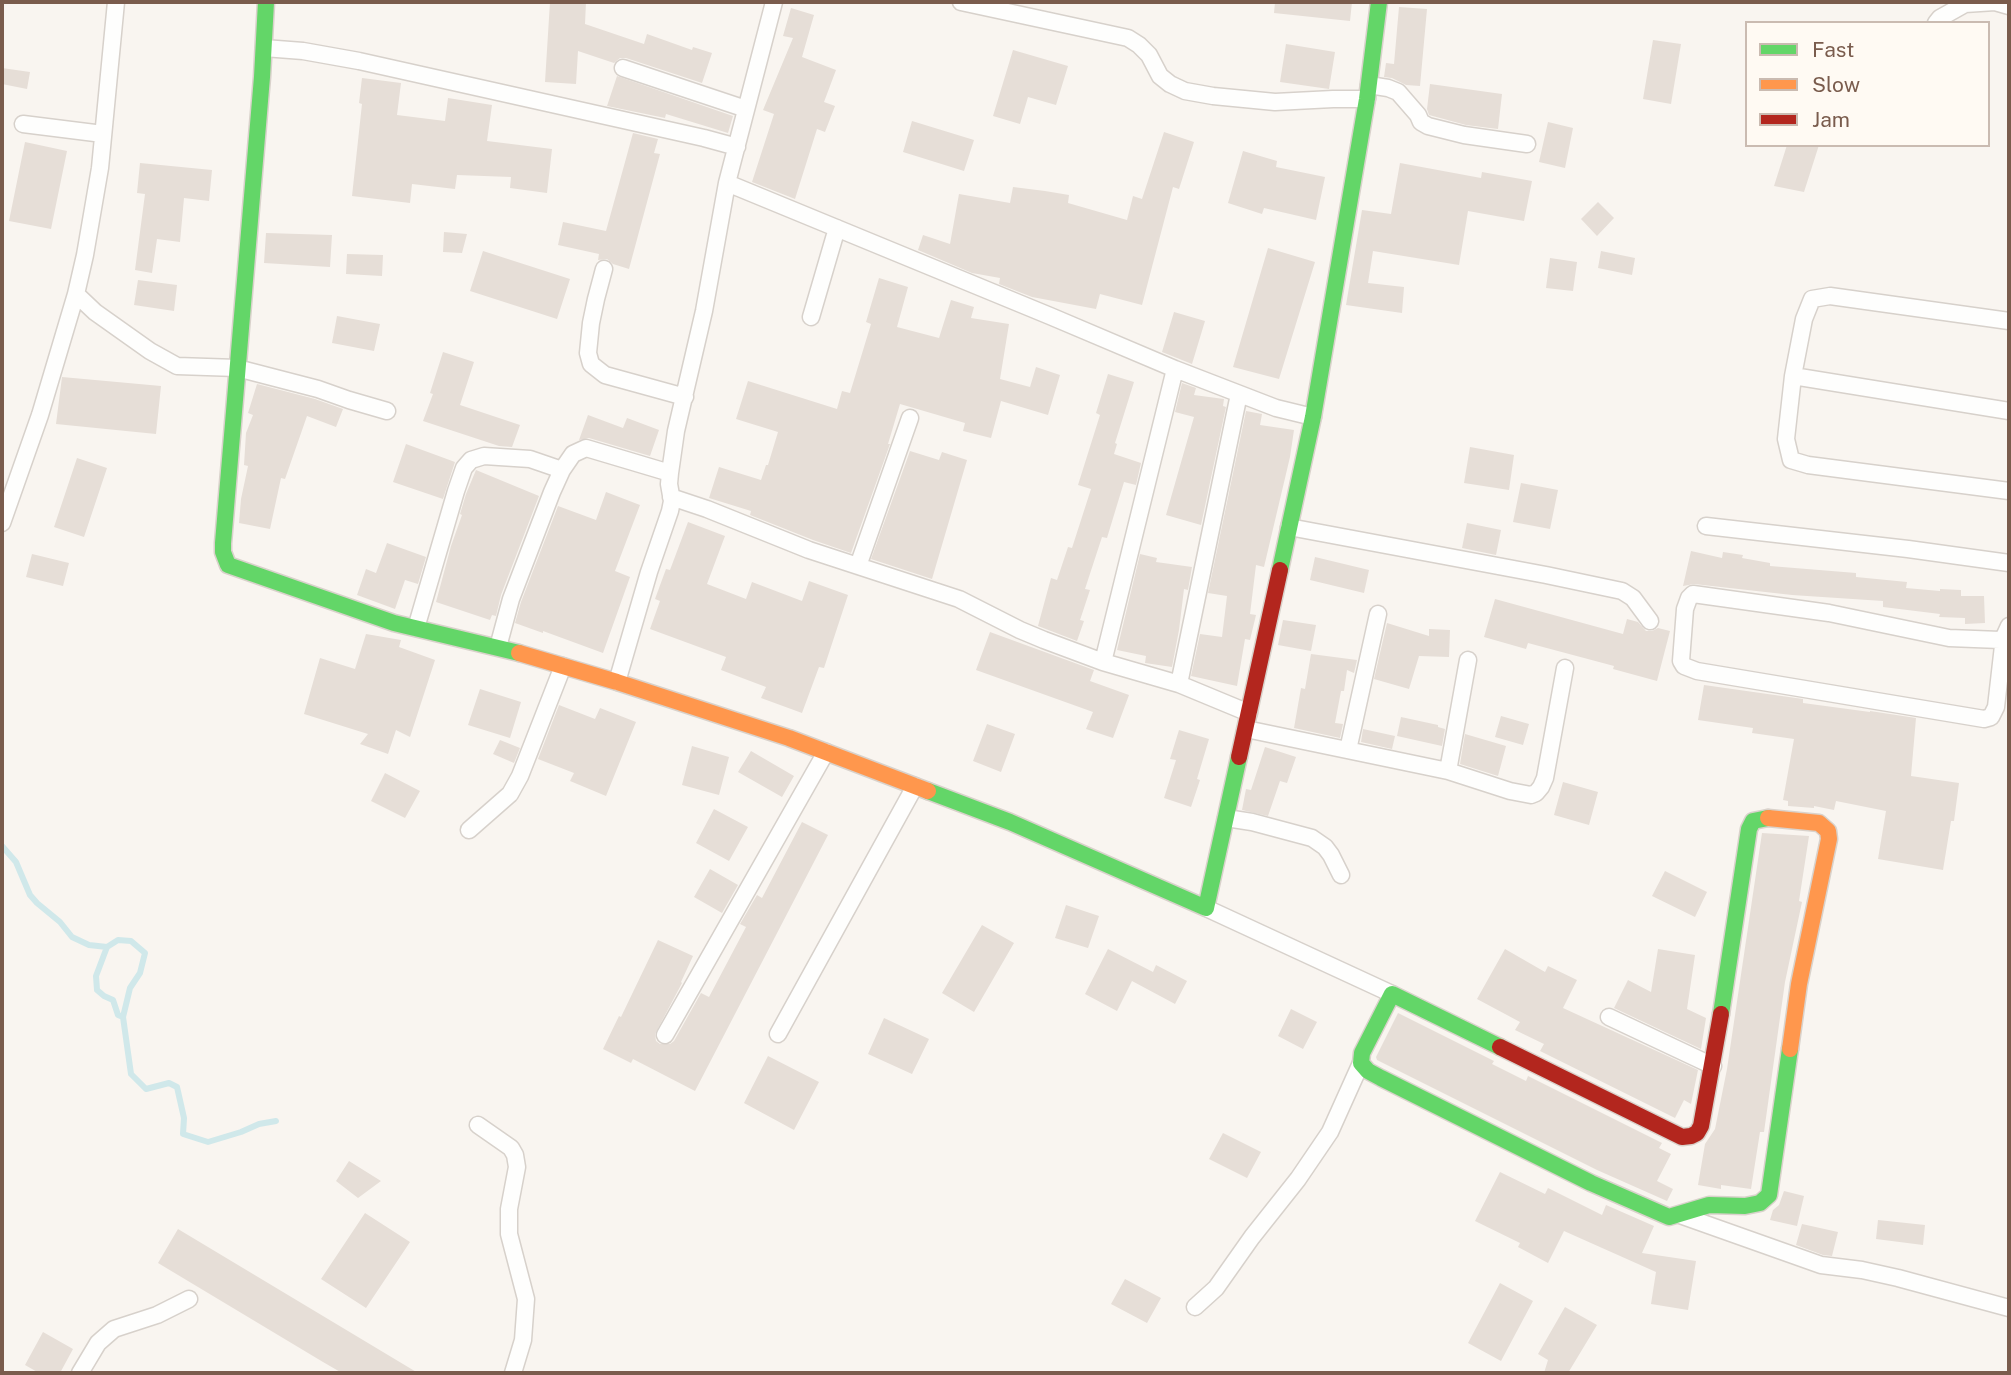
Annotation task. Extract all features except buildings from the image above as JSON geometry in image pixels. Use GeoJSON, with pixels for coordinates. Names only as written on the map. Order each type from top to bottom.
{"type":"FeatureCollection","features":[{"type":"Feature","properties":{"kind":"street"},"geometry":{"type":"LineString","coordinates":[[2,523],[9,480],[40,415],[76,294],[100,168],[116,2]]}},
{"type":"Feature","properties":{"kind":"street"},"geometry":{"type":"LineString","coordinates":[[266,2],[223,543],[228,565],[394,623],[498,647],[617,682],[826,752],[1010,822],[1392,994],[1682,1137],[1697,1133],[1700,1126],[1713,1066],[1750,825],[1753,821],[1768,818],[1819,823],[1828,831],[1829,839],[1799,984],[1769,1195],[1760,1203],[1745,1206],[1709,1205],[1669,1217],[1591,1183],[1381,1078],[1368,1071],[1361,1063]]}},
{"type":"Feature","properties":{"kind":"street"},"geometry":{"type":"LineString","coordinates":[[617,682],[670,510],[670,473],[676,431],[704,311],[727,183],[774,2]]}},
{"type":"Feature","properties":{"kind":"street"},"geometry":{"type":"LineString","coordinates":[[961,2],[1128,38],[1149,55],[1160,76],[1170,85],[1185,90],[1213,96],[1275,102],[1333,99],[1388,88],[1398,92],[1421,122],[1428,126],[1464,135],[1527,144]]}},
{"type":"Feature","properties":{"kind":"street"},"geometry":{"type":"LineString","coordinates":[[1206,908],[1313,417],[1368,92],[1379,2]]}},
{"type":"Feature","properties":{"kind":"street"},"geometry":{"type":"LineString","coordinates":[[1938,21],[1965,4],[1994,2],[2009,6]]}},
{"type":"Feature","properties":{"kind":"street"},"geometry":{"type":"LineString","coordinates":[[264,48],[303,51],[359,61],[737,147]]}},
{"type":"Feature","properties":{"kind":"street"},"geometry":{"type":"LineString","coordinates":[[623,68],[746,109]]}},
{"type":"Feature","properties":{"kind":"street"},"geometry":{"type":"LineString","coordinates":[[23,124],[103,134]]}},
{"type":"Feature","properties":{"kind":"street"},"geometry":{"type":"LineString","coordinates":[[727,183],[1175,369],[1276,408],[1313,417]]}},
{"type":"Feature","properties":{"kind":"street"},"geometry":{"type":"LineString","coordinates":[[811,317],[837,228]]}},
{"type":"Feature","properties":{"kind":"street"},"geometry":{"type":"LineString","coordinates":[[604,269],[591,323],[588,353],[591,364],[605,375],[685,397]]}},
{"type":"Feature","properties":{"kind":"street"},"geometry":{"type":"LineString","coordinates":[[76,294],[95,312],[134,340],[177,366],[237,368],[318,388],[387,411]]}},
{"type":"Feature","properties":{"kind":"street"},"geometry":{"type":"LineString","coordinates":[[2009,321],[1830,296],[1812,299],[1804,319],[1793,376],[1786,439],[1791,460],[2009,491]]}},
{"type":"Feature","properties":{"kind":"street"},"geometry":{"type":"LineString","coordinates":[[1103,662],[1175,369]]}},
{"type":"Feature","properties":{"kind":"street"},"geometry":{"type":"LineString","coordinates":[[1793,376],[2009,411]]}},
{"type":"Feature","properties":{"kind":"street"},"geometry":{"type":"LineString","coordinates":[[1179,684],[1239,394]]}},
{"type":"Feature","properties":{"kind":"street"},"geometry":{"type":"LineString","coordinates":[[858,566],[910,418]]}},
{"type":"Feature","properties":{"kind":"street"},"geometry":{"type":"LineString","coordinates":[[498,647],[511,599],[562,470],[573,454],[586,448],[670,473]]}},
{"type":"Feature","properties":{"kind":"street"},"geometry":{"type":"LineString","coordinates":[[416,628],[456,491],[464,468],[471,460],[484,456],[530,459],[562,470]]}},
{"type":"Feature","properties":{"kind":"street"},"geometry":{"type":"LineString","coordinates":[[671,497],[809,550],[959,599],[1020,630],[1103,662],[1179,684],[1249,712]]}},
{"type":"Feature","properties":{"kind":"street"},"geometry":{"type":"LineString","coordinates":[[1706,526],[1908,548],[2009,563]]}},
{"type":"Feature","properties":{"kind":"street"},"geometry":{"type":"LineString","coordinates":[[1289,527],[1622,591],[1633,598],[1650,621]]}},
{"type":"Feature","properties":{"kind":"street"},"geometry":{"type":"LineString","coordinates":[[1693,594],[1829,613],[1949,638],[1995,640],[2006,631],[1996,708],[1991,717],[1984,719],[1697,671],[1684,666],[1681,661],[1685,609],[1693,594]]}},
{"type":"Feature","properties":{"kind":"street"},"geometry":{"type":"LineString","coordinates":[[1348,750],[1378,614]]}},
{"type":"Feature","properties":{"kind":"street"},"geometry":{"type":"LineString","coordinates":[[1448,771],[1468,660]]}},
{"type":"Feature","properties":{"kind":"street"},"geometry":{"type":"LineString","coordinates":[[469,830],[510,794],[520,776],[563,666]]}},
{"type":"Feature","properties":{"kind":"street"},"geometry":{"type":"LineString","coordinates":[[1246,729],[1448,771],[1510,792],[1531,795],[1541,787],[1545,778],[1565,668]]}},
{"type":"Feature","properties":{"kind":"street"},"geometry":{"type":"LineString","coordinates":[[665,1035],[826,752]]}},
{"type":"Feature","properties":{"kind":"street"},"geometry":{"type":"LineString","coordinates":[[778,1034],[915,786]]}},
{"type":"Feature","properties":{"kind":"street"},"geometry":{"type":"LineString","coordinates":[[1226,818],[1312,838],[1325,847],[1341,875]]}},
{"type":"Feature","properties":{"kind":"street"},"geometry":{"type":"LineString","coordinates":[[1195,1307],[1216,1289],[1330,1132],[1361,1063],[1362,1053],[1392,994]]}},
{"type":"Feature","properties":{"kind":"street"},"geometry":{"type":"LineString","coordinates":[[1609,1017],[1713,1066]]}},
{"type":"Feature","properties":{"kind":"street"},"geometry":{"type":"LineString","coordinates":[[478,1125],[511,1148],[517,1167],[509,1209],[509,1234],[526,1299],[523,1340],[513,1373]]}},
{"type":"Feature","properties":{"kind":"street"},"geometry":{"type":"LineString","coordinates":[[1679,1215],[1822,1265],[1898,1278],[2009,1308]]}},
{"type":"Feature","properties":{"kind":"street"},"geometry":{"type":"LineString","coordinates":[[80,1373],[98,1343],[114,1329],[157,1315],[189,1299]]}},
{"type":"Feature","properties":{"kind":"waterway"},"geometry":{"type":"LineString","coordinates":[[2,846],[16,862],[30,895],[60,922],[72,937],[89,945],[107,947],[118,940],[131,941],[145,953],[140,973],[130,988],[123,1017],[131,1074],[146,1089],[169,1083],[177,1087],[184,1118],[183,1134],[208,1142],[259,1124],[276,1121]]}},
{"type":"Feature","properties":{"kind":"waterway"},"geometry":{"type":"LineString","coordinates":[[107,947],[96,976],[97,990],[113,1000],[118,1015],[123,1017]]}},
{"type":"Feature","properties":{"kind":"traffic: fast"},"geometry":{"type":"LineString","coordinates":[[266,2],[223,543],[228,565],[394,623],[519,653]]}},
{"type":"Feature","properties":{"kind":"traffic: fast"},"geometry":{"type":"LineString","coordinates":[[1280,570],[1313,417],[1367,99],[1379,2]]}},
{"type":"Feature","properties":{"kind":"traffic: fast"},"geometry":{"type":"LineString","coordinates":[[928,791],[1010,822],[1206,908],[1239,757]]}},
{"type":"Feature","properties":{"kind":"traffic: fast"},"geometry":{"type":"LineString","coordinates":[[1721,1014],[1749,829],[1753,821],[1768,818]]}},
{"type":"Feature","properties":{"kind":"traffic: fast"},"geometry":{"type":"LineString","coordinates":[[1500,1047],[1392,994],[1362,1053],[1361,1063],[1368,1071],[1381,1078],[1591,1183],[1669,1217],[1709,1205],[1745,1206],[1760,1203],[1769,1195],[1790,1049]]}},
{"type":"Feature","properties":{"kind":"traffic: slow"},"geometry":{"type":"LineString","coordinates":[[519,653],[789,738],[928,791]]}},
{"type":"Feature","properties":{"kind":"traffic: slow"},"geometry":{"type":"LineString","coordinates":[[1768,818],[1819,823],[1828,831],[1829,839],[1799,984],[1790,1049]]}},
{"type":"Feature","properties":{"kind":"traffic: jam"},"geometry":{"type":"LineString","coordinates":[[1239,757],[1280,570]]}},
{"type":"Feature","properties":{"kind":"traffic: jam"},"geometry":{"type":"LineString","coordinates":[[1500,1047],[1682,1137],[1691,1136],[1697,1133],[1701,1126],[1721,1014]]}}]}
